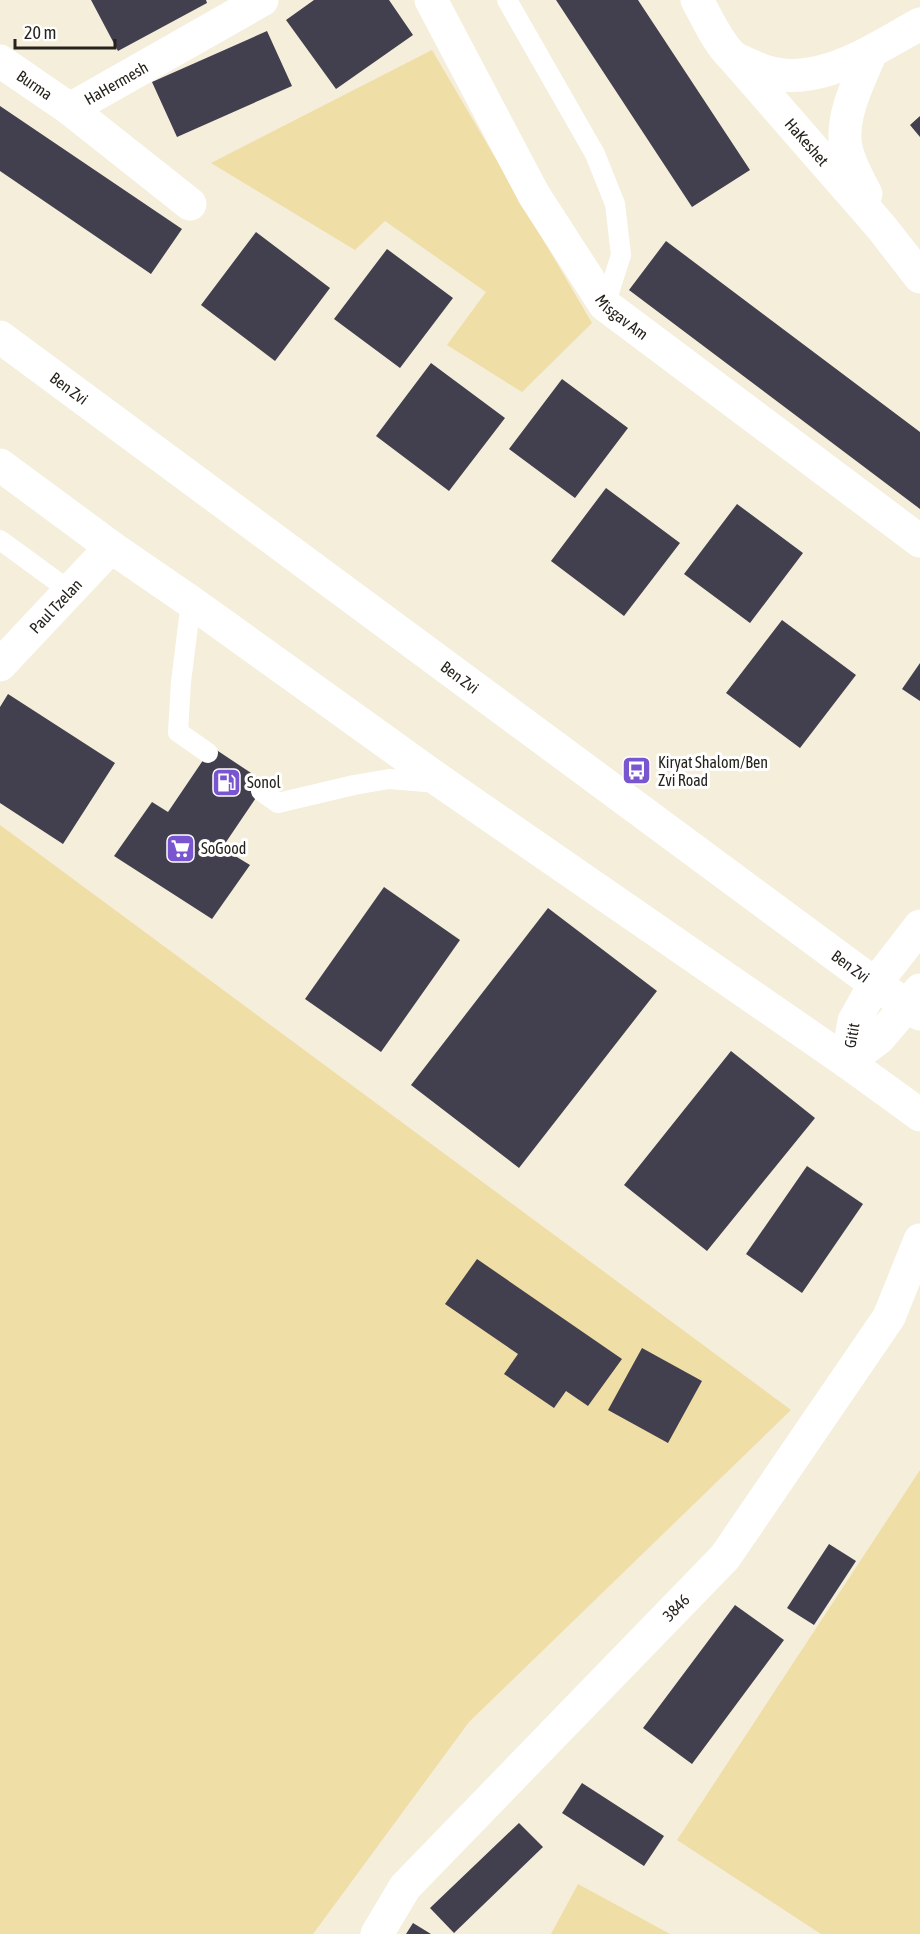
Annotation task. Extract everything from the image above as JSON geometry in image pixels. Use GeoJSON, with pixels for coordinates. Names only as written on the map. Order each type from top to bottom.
{"type":"FeatureCollection","features":[{"type":"Feature","properties":{"kind":"street","name":"HaHermesh"},"geometry":{"type":"LineString","coordinates":[[190,204],[70,109],[262,0]]}},
{"type":"Feature","properties":{"kind":"street","name":"Misgav Am"},"geometry":{"type":"LineString","coordinates":[[431,0],[534,195],[605,305],[920,540]]}},
{"type":"Feature","properties":{"kind":"street","name":"HaKeshet"},"geometry":{"type":"LineString","coordinates":[[697,0],[732,56],[882,228],[920,277]]}},
{"type":"Feature","properties":{"kind":"street","name":"HaKeshet"},"geometry":{"type":"LineString","coordinates":[[732,56],[760,70],[785,75],[810,74],[840,67],[920,24]]}},
{"type":"Feature","properties":{"kind":"street","name":"HaKeshet"},"geometry":{"type":"LineString","coordinates":[[871,52],[846,115],[845,143],[851,163],[882,228]]}},
{"type":"Feature","properties":{"kind":"street","name":"Burma"},"geometry":{"type":"LineString","coordinates":[[0,62],[70,109]]}},
{"type":"Feature","properties":{"kind":"street","name":"Ben Zvi"},"geometry":{"type":"LineString","coordinates":[[0,337],[874,984],[916,1003]]}},
{"type":"Feature","properties":{"kind":"street"},"geometry":{"type":"LineString","coordinates":[[0,465],[111,547],[443,783],[920,1115]]}},
{"type":"Feature","properties":{"kind":"street","name":"Paul Tzelan"},"geometry":{"type":"LineString","coordinates":[[0,665],[111,547]]}},
{"type":"Feature","properties":{"kind":"street","name":"Gitit"},"geometry":{"type":"LineString","coordinates":[[846,1062],[854,1021],[874,984],[920,926]]}},
{"type":"Feature","properties":{"kind":"street","name":"Gitit"},"geometry":{"type":"LineString","coordinates":[[846,1062],[879,1038],[916,1003]]}},
{"type":"Feature","properties":{"kind":"street","name":"3846"},"geometry":{"type":"LineString","coordinates":[[377,1934],[405,1887],[726,1557],[889,1317],[920,1240]]}},
{"type":"Feature","properties":{"kind":"lane"},"geometry":{"type":"LineString","coordinates":[[507,0],[596,154],[615,204],[621,255],[605,305]]}},
{"type":"Feature","properties":{"kind":"lane"},"geometry":{"type":"LineString","coordinates":[[0,540],[70,591]]}},
{"type":"Feature","properties":{"kind":"lane"},"geometry":{"type":"LineString","coordinates":[[191,602],[181,682],[178,732],[208,753]]}},
{"type":"Feature","properties":{"kind":"lane"},"geometry":{"type":"LineString","coordinates":[[261,791],[278,803],[354,784],[389,779],[443,783]]}},
{"type":"Feature","properties":{"kind":"shaded area"},"geometry":{"type":"Polygon","coordinates":[[[432,50],[592,323],[522,392],[447,345],[486,292],[385,221],[355,250],[211,163],[432,50]]]}},
{"type":"Feature","properties":{"kind":"shaded area"},"geometry":{"type":"Polygon","coordinates":[[[0,825],[791,1410],[469,1722],[313,1934],[0,1934],[0,825]]]}},
{"type":"Feature","properties":{"kind":"shaded area"},"geometry":{"type":"Polygon","coordinates":[[[920,1470],[920,1934],[821,1934],[677,1840],[920,1470]]]}},
{"type":"Feature","properties":{"kind":"shaded area"},"geometry":{"type":"Polygon","coordinates":[[[578,1884],[670,1934],[551,1934],[578,1884]]]}},
{"type":"Feature","properties":{"kind":"building"},"geometry":{"type":"Polygon","coordinates":[[[91,0],[206,0],[207,3],[118,51],[91,0]]]}},
{"type":"Feature","properties":{"kind":"building"},"geometry":{"type":"Polygon","coordinates":[[[314,0],[389,0],[413,35],[336,89],[286,20],[314,0]]]}},
{"type":"Feature","properties":{"kind":"building"},"geometry":{"type":"Polygon","coordinates":[[[556,0],[638,0],[750,170],[692,207],[556,0]]]}},
{"type":"Feature","properties":{"kind":"building"},"geometry":{"type":"Polygon","coordinates":[[[267,31],[292,86],[177,137],[152,82],[267,31]]]}},
{"type":"Feature","properties":{"kind":"building"},"geometry":{"type":"Polygon","coordinates":[[[0,106],[182,229],[151,274],[0,171],[0,106]]]}},
{"type":"Feature","properties":{"kind":"building"},"geometry":{"type":"Polygon","coordinates":[[[920,116],[920,137],[910,125],[920,116]]]}},
{"type":"Feature","properties":{"kind":"building"},"geometry":{"type":"Polygon","coordinates":[[[256,232],[330,288],[275,361],[201,305],[256,232]]]}},
{"type":"Feature","properties":{"kind":"building"},"geometry":{"type":"Polygon","coordinates":[[[666,241],[920,432],[920,509],[629,290],[666,241]]]}},
{"type":"Feature","properties":{"kind":"building"},"geometry":{"type":"Polygon","coordinates":[[[387,249],[453,298],[400,368],[334,319],[387,249]]]}},
{"type":"Feature","properties":{"kind":"building"},"geometry":{"type":"Polygon","coordinates":[[[431,363],[505,418],[449,491],[376,436],[431,363]]]}},
{"type":"Feature","properties":{"kind":"building"},"geometry":{"type":"Polygon","coordinates":[[[562,379],[628,428],[575,498],[509,449],[562,379]]]}},
{"type":"Feature","properties":{"kind":"building"},"geometry":{"type":"Polygon","coordinates":[[[606,488],[680,543],[624,616],[551,561],[606,488]]]}},
{"type":"Feature","properties":{"kind":"building"},"geometry":{"type":"Polygon","coordinates":[[[737,504],[803,553],[750,623],[684,574],[737,504]]]}},
{"type":"Feature","properties":{"kind":"building"},"geometry":{"type":"Polygon","coordinates":[[[782,620],[856,675],[800,748],[726,693],[782,620]]]}},
{"type":"Feature","properties":{"kind":"building"},"geometry":{"type":"Polygon","coordinates":[[[920,663],[920,701],[902,689],[920,663]]]}},
{"type":"Feature","properties":{"kind":"building"},"geometry":{"type":"Polygon","coordinates":[[[8,694],[115,763],[63,844],[0,803],[0,707],[8,694]]]}},
{"type":"Feature","properties":{"kind":"building"},"geometry":{"type":"Polygon","coordinates":[[[212,747],[266,783],[222,848],[250,865],[212,919],[114,856],[152,802],[168,812],[212,747]]]}},
{"type":"Feature","properties":{"kind":"building"},"geometry":{"type":"Polygon","coordinates":[[[384,887],[460,940],[381,1052],[305,999],[384,887]]]}},
{"type":"Feature","properties":{"kind":"building"},"geometry":{"type":"Polygon","coordinates":[[[548,908],[657,991],[519,1168],[411,1085],[548,908]]]}},
{"type":"Feature","properties":{"kind":"building"},"geometry":{"type":"Polygon","coordinates":[[[731,1051],[815,1118],[707,1251],[624,1185],[731,1051]]]}},
{"type":"Feature","properties":{"kind":"building"},"geometry":{"type":"Polygon","coordinates":[[[807,1166],[863,1204],[802,1293],[746,1254],[807,1166]]]}},
{"type":"Feature","properties":{"kind":"building"},"geometry":{"type":"Polygon","coordinates":[[[477,1259],[622,1359],[588,1406],[566,1391],[554,1408],[504,1374],[518,1354],[445,1304],[477,1259]]]}},
{"type":"Feature","properties":{"kind":"building"},"geometry":{"type":"Polygon","coordinates":[[[642,1348],[702,1381],[668,1443],[608,1410],[642,1348]]]}},
{"type":"Feature","properties":{"kind":"building"},"geometry":{"type":"Polygon","coordinates":[[[829,1544],[856,1561],[814,1625],[787,1608],[829,1544]]]}},
{"type":"Feature","properties":{"kind":"building"},"geometry":{"type":"Polygon","coordinates":[[[735,1605],[784,1640],[692,1764],[643,1728],[735,1605]]]}},
{"type":"Feature","properties":{"kind":"building"},"geometry":{"type":"Polygon","coordinates":[[[582,1783],[664,1836],[644,1866],[562,1813],[582,1783]]]}},
{"type":"Feature","properties":{"kind":"building"},"geometry":{"type":"Polygon","coordinates":[[[519,1823],[543,1847],[454,1933],[430,1908],[519,1823]]]}},
{"type":"Feature","properties":{"kind":"building"},"geometry":{"type":"Polygon","coordinates":[[[413,1923],[431,1934],[406,1934],[413,1923]]]}},
{"type":"Feature","properties":{"kind":"place","name":"Kiryat Shalom/Ben Zvi Road"},"geometry":{"type":"Point","coordinates":[637,771]}},
{"type":"Feature","properties":{"kind":"place","name":"Sonol"},"geometry":{"type":"Point","coordinates":[226,782]}},
{"type":"Feature","properties":{"kind":"place","name":"SoGood"},"geometry":{"type":"Point","coordinates":[180,848]}}]}
